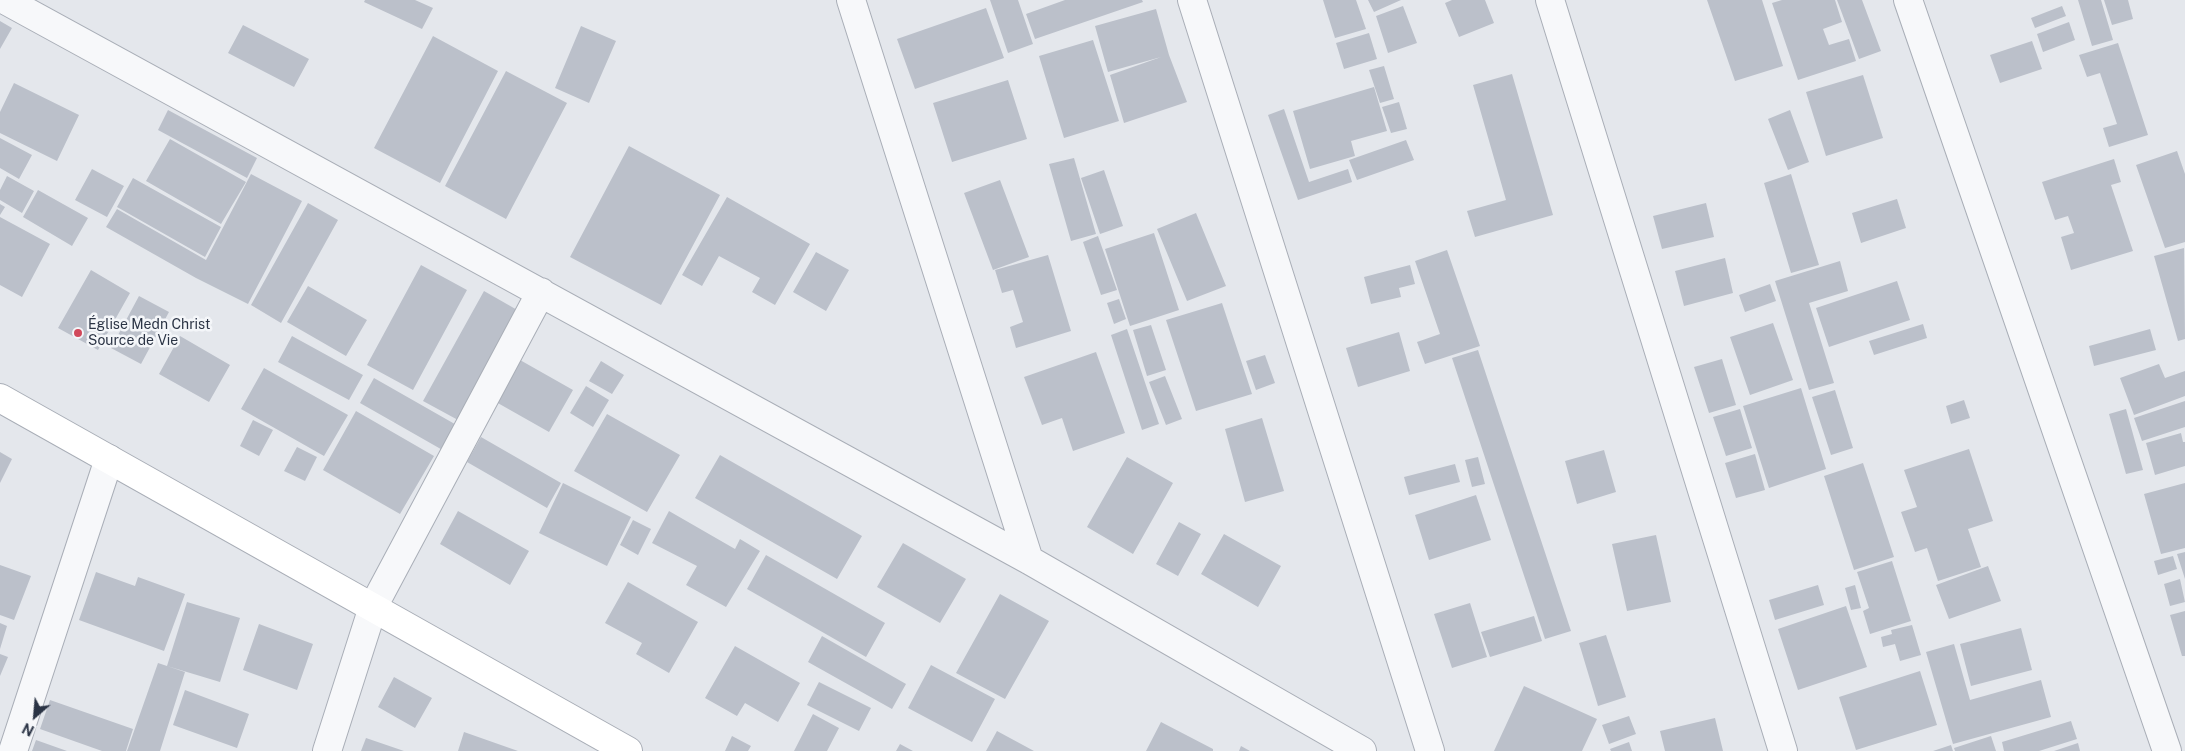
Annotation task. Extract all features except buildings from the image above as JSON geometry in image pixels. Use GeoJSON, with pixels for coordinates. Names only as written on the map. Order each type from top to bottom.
{"type":"FeatureCollection","features":[{"type":"Feature","properties":{"kind":"street"},"geometry":{"type":"LineString","coordinates":[[5,0],[1029,560],[1362,751]]}},
{"type":"Feature","properties":{"kind":"street"},"geometry":{"type":"LineString","coordinates":[[851,0],[1029,560]]}},
{"type":"Feature","properties":{"kind":"street"},"geometry":{"type":"LineString","coordinates":[[1192,0],[1430,751]]}},
{"type":"Feature","properties":{"kind":"street"},"geometry":{"type":"LineString","coordinates":[[1550,0],[1783,751]]}},
{"type":"Feature","properties":{"kind":"street"},"geometry":{"type":"LineString","coordinates":[[1908,0],[2167,751]]}},
{"type":"Feature","properties":{"kind":"street"},"geometry":{"type":"LineString","coordinates":[[327,751],[373,607],[541,292]]}},
{"type":"Feature","properties":{"kind":"street"},"geometry":{"type":"LineString","coordinates":[[0,398],[628,751]]}},
{"type":"Feature","properties":{"kind":"street"},"geometry":{"type":"LineString","coordinates":[[13,751],[109,459]]}},
{"type":"Feature","properties":{"kind":"place","name":"Église Medn Christ Source de Vie"},"geometry":{"type":"Point","coordinates":[78,333]}}]}
